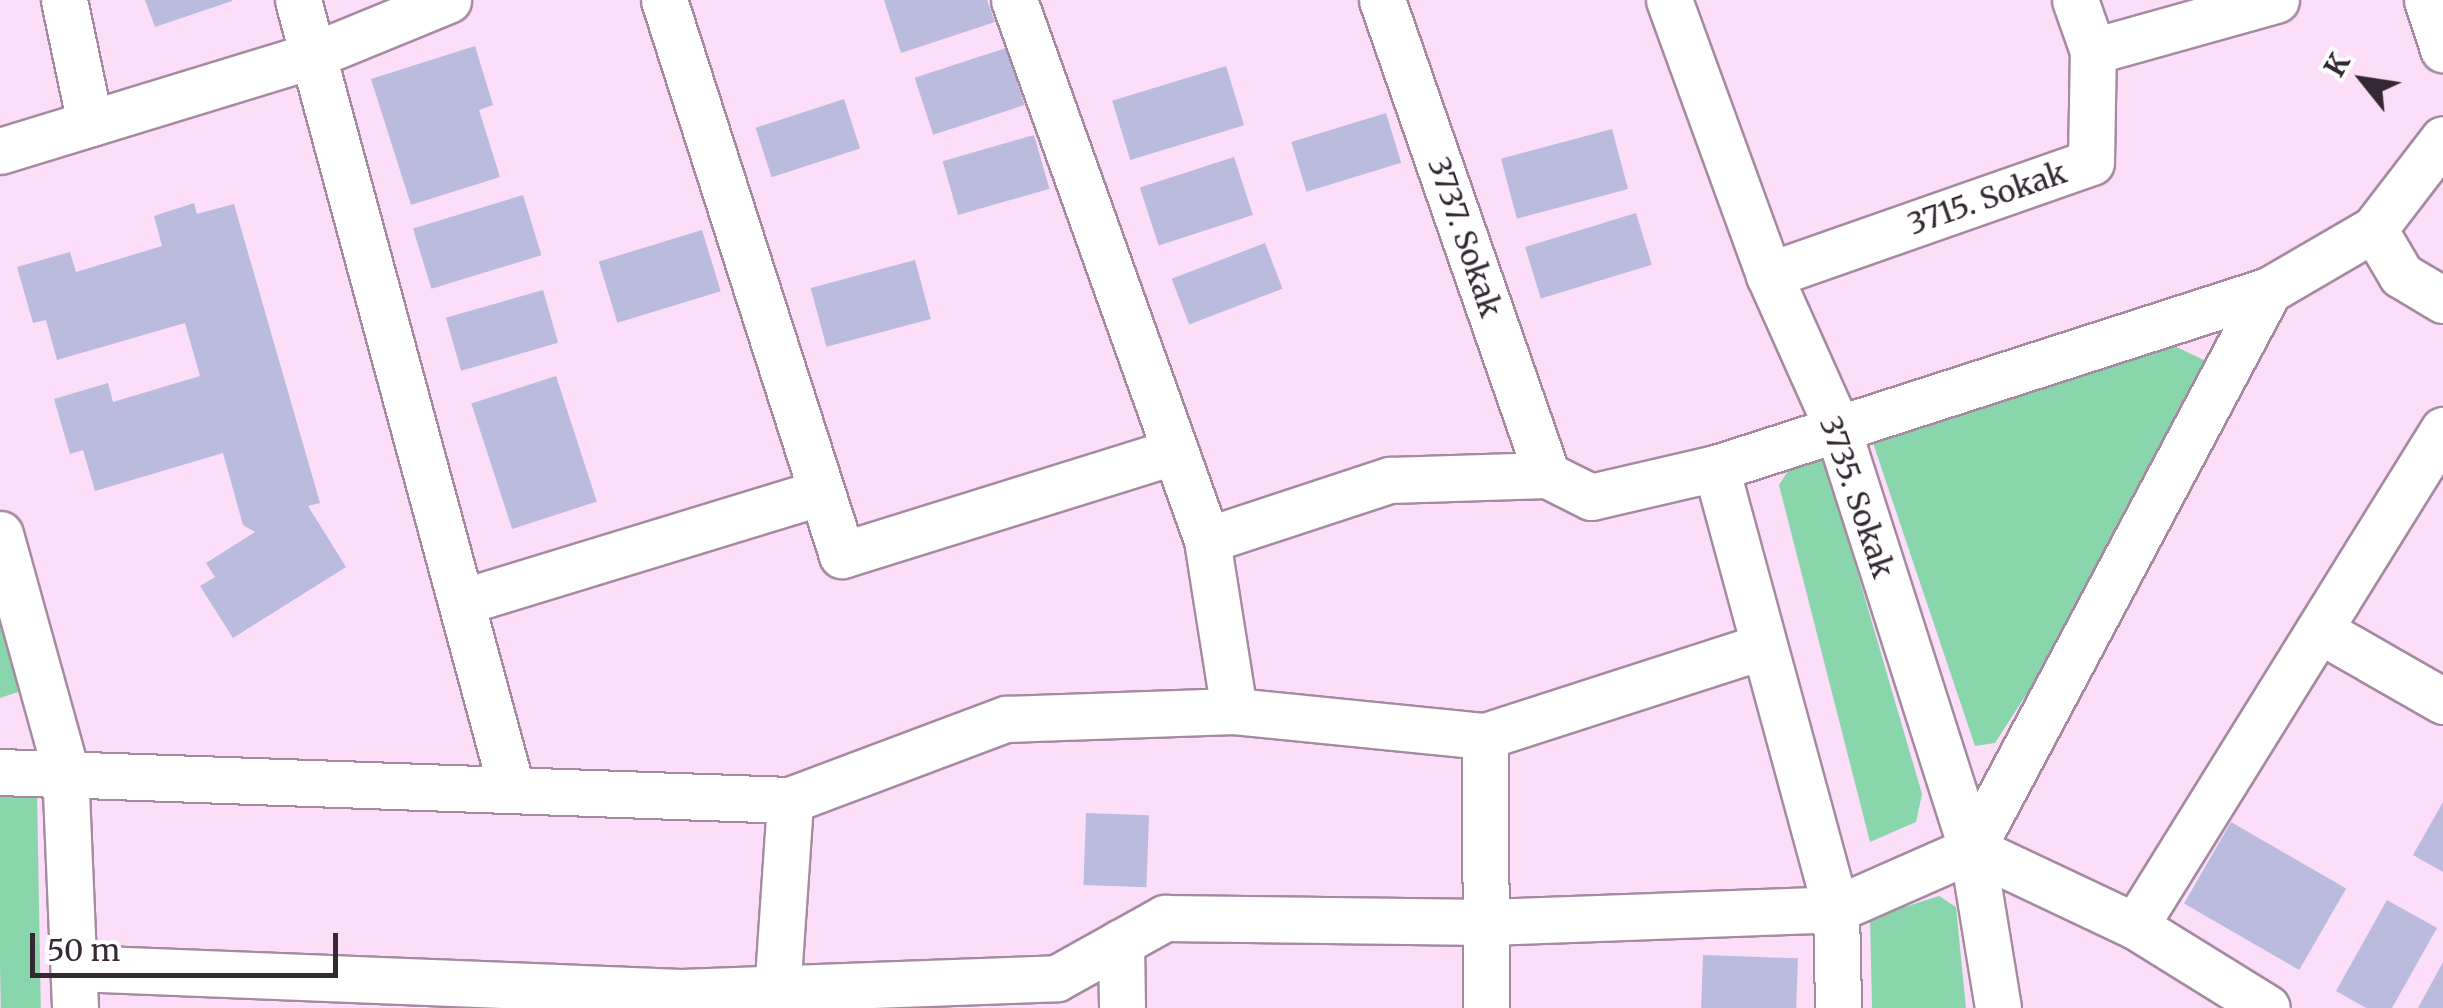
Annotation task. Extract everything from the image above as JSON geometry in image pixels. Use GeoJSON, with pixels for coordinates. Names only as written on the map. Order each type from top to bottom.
{"type":"FeatureCollection","features":[{"type":"Feature","properties":{"kind":"street"},"geometry":{"type":"LineString","coordinates":[[64,0],[90,124]]}},
{"type":"Feature","properties":{"kind":"street"},"geometry":{"type":"LineString","coordinates":[[298,0],[511,787]]}},
{"type":"Feature","properties":{"kind":"street"},"geometry":{"type":"LineString","coordinates":[[0,151],[314,55],[448,0]]}},
{"type":"Feature","properties":{"kind":"street"},"geometry":{"type":"LineString","coordinates":[[664,0],[842,555],[1175,451]]}},
{"type":"Feature","properties":{"kind":"street"},"geometry":{"type":"LineString","coordinates":[[1014,0],[1207,540],[1234,711]]}},
{"type":"Feature","properties":{"kind":"street","name":"3737. Sokak"},"geometry":{"type":"LineString","coordinates":[[1382,0],[1547,474]]}},
{"type":"Feature","properties":{"kind":"street","name":"3735. Sokak"},"geometry":{"type":"LineString","coordinates":[[1670,0],[1768,276],[1837,427],[1972,849],[1998,1008]]}},
{"type":"Feature","properties":{"kind":"street"},"geometry":{"type":"LineString","coordinates":[[2075,0],[2092,51],[2276,0]]}},
{"type":"Feature","properties":{"kind":"street"},"geometry":{"type":"LineString","coordinates":[[2427,0],[2443,49]]}},
{"type":"Feature","properties":{"kind":"street","name":"3715. Sokak"},"geometry":{"type":"LineString","coordinates":[[1768,276],[2091,162],[2092,51]]}},
{"type":"Feature","properties":{"kind":"street"},"geometry":{"type":"LineString","coordinates":[[1207,540],[1390,480],[1547,474],[1591,497],[1716,468],[2269,290],[2374,229],[2443,139]]}},
{"type":"Feature","properties":{"kind":"street"},"geometry":{"type":"LineString","coordinates":[[2374,229],[2402,276],[2443,300]]}},
{"type":"Feature","properties":{"kind":"street"},"geometry":{"type":"LineString","coordinates":[[0,534],[65,768],[75,988],[776,998],[1057,978],[1165,918],[1488,922],[1836,910],[1972,849],[2269,290]]}},
{"type":"Feature","properties":{"kind":"street"},"geometry":{"type":"LineString","coordinates":[[2135,926],[2443,430]]}},
{"type":"Feature","properties":{"kind":"street"},"geometry":{"type":"LineString","coordinates":[[1716,468],[1836,910],[1838,1008]]}},
{"type":"Feature","properties":{"kind":"street"},"geometry":{"type":"LineString","coordinates":[[462,602],[821,492]]}},
{"type":"Feature","properties":{"kind":"street"},"geometry":{"type":"LineString","coordinates":[[2319,630],[2443,701]]}},
{"type":"Feature","properties":{"kind":"street"},"geometry":{"type":"LineString","coordinates":[[0,772],[65,768],[790,800],[1006,719],[1234,711],[1485,736],[1764,646]]}},
{"type":"Feature","properties":{"kind":"street"},"geometry":{"type":"LineString","coordinates":[[1485,736],[1486,1008]]}},
{"type":"Feature","properties":{"kind":"street"},"geometry":{"type":"LineString","coordinates":[[776,998],[790,800]]}},
{"type":"Feature","properties":{"kind":"street"},"geometry":{"type":"LineString","coordinates":[[1972,849],[2135,926],[2268,1008]]}},
{"type":"Feature","properties":{"kind":"street"},"geometry":{"type":"LineString","coordinates":[[1121,942],[1122,1008]]}},
{"type":"Feature","properties":{"kind":"green space"},"geometry":{"type":"Polygon","coordinates":[[[2162,340],[2208,362],[2031,687],[1995,743],[1975,746],[1871,437],[2162,340]]]}},
{"type":"Feature","properties":{"kind":"green space"},"geometry":{"type":"Polygon","coordinates":[[[1824,458],[1922,794],[1916,822],[1870,842],[1779,485],[1795,460],[1824,458]]]}},
{"type":"Feature","properties":{"kind":"green space"},"geometry":{"type":"Polygon","coordinates":[[[0,617],[21,691],[0,698],[0,617]]]}},
{"type":"Feature","properties":{"kind":"green space"},"geometry":{"type":"Polygon","coordinates":[[[37,790],[41,1008],[1,1008],[0,791],[37,790]]]}},
{"type":"Feature","properties":{"kind":"green space"},"geometry":{"type":"Polygon","coordinates":[[[1939,896],[1956,907],[1966,1008],[1872,1008],[1870,918],[1939,896]]]}},
{"type":"Feature","properties":{"kind":"building"},"geometry":{"type":"Polygon","coordinates":[[[145,0],[232,0],[232,1],[155,27],[145,0]]]}},
{"type":"Feature","properties":{"kind":"building"},"geometry":{"type":"Polygon","coordinates":[[[884,0],[987,0],[995,22],[901,53],[884,0]]]}},
{"type":"Feature","properties":{"kind":"building"},"geometry":{"type":"Polygon","coordinates":[[[475,46],[493,105],[479,110],[500,177],[411,205],[371,79],[475,46]]]}},
{"type":"Feature","properties":{"kind":"building"},"geometry":{"type":"Polygon","coordinates":[[[1006,48],[1025,105],[933,135],[915,78],[1006,48]]]}},
{"type":"Feature","properties":{"kind":"building"},"geometry":{"type":"Polygon","coordinates":[[[1226,66],[1244,125],[1130,160],[1112,101],[1226,66]]]}},
{"type":"Feature","properties":{"kind":"building"},"geometry":{"type":"Polygon","coordinates":[[[844,99],[860,148],[772,177],[756,128],[844,99]]]}},
{"type":"Feature","properties":{"kind":"building"},"geometry":{"type":"Polygon","coordinates":[[[1386,113],[1401,163],[1307,192],[1291,142],[1386,113]]]}},
{"type":"Feature","properties":{"kind":"building"},"geometry":{"type":"Polygon","coordinates":[[[1612,129],[1628,189],[1517,219],[1501,159],[1612,129]]]}},
{"type":"Feature","properties":{"kind":"building"},"geometry":{"type":"Polygon","coordinates":[[[1034,135],[1049,189],[958,215],[943,161],[1034,135]]]}},
{"type":"Feature","properties":{"kind":"building"},"geometry":{"type":"Polygon","coordinates":[[[1234,157],[1253,215],[1159,246],[1140,188],[1234,157]]]}},
{"type":"Feature","properties":{"kind":"building"},"geometry":{"type":"Polygon","coordinates":[[[523,195],[541,255],[431,289],[413,229],[523,195]]]}},
{"type":"Feature","properties":{"kind":"building"},"geometry":{"type":"Polygon","coordinates":[[[194,203],[197,214],[234,204],[320,503],[308,506],[346,567],[233,638],[200,586],[215,577],[206,563],[255,532],[243,525],[223,453],[95,491],[83,450],[70,454],[54,399],[108,383],[113,402],[200,376],[185,323],[57,360],[46,320],[33,323],[17,267],[70,252],[76,272],[162,246],[154,216],[194,203]]]}},
{"type":"Feature","properties":{"kind":"building"},"geometry":{"type":"Polygon","coordinates":[[[1636,213],[1652,265],[1541,299],[1525,247],[1636,213]]]}},
{"type":"Feature","properties":{"kind":"building"},"geometry":{"type":"Polygon","coordinates":[[[702,230],[721,291],[617,323],[599,262],[702,230]]]}},
{"type":"Feature","properties":{"kind":"building"},"geometry":{"type":"Polygon","coordinates":[[[1265,243],[1283,289],[1189,325],[1172,279],[1265,243]]]}},
{"type":"Feature","properties":{"kind":"building"},"geometry":{"type":"Polygon","coordinates":[[[915,260],[931,319],[826,347],[811,288],[915,260]]]}},
{"type":"Feature","properties":{"kind":"building"},"geometry":{"type":"Polygon","coordinates":[[[543,290],[558,343],[461,371],[446,318],[543,290]]]}},
{"type":"Feature","properties":{"kind":"building"},"geometry":{"type":"Polygon","coordinates":[[[556,376],[597,502],[512,529],[471,404],[556,376]]]}},
{"type":"Feature","properties":{"kind":"building"},"geometry":{"type":"Polygon","coordinates":[[[2443,802],[2443,872],[2413,855],[2443,802]]]}},
{"type":"Feature","properties":{"kind":"building"},"geometry":{"type":"Polygon","coordinates":[[[1086,813],[1149,815],[1146,887],[1083,885],[1086,813]]]}},
{"type":"Feature","properties":{"kind":"building"},"geometry":{"type":"Polygon","coordinates":[[[2231,822],[2346,888],[2299,970],[2184,903],[2231,822]]]}},
{"type":"Feature","properties":{"kind":"building"},"geometry":{"type":"Polygon","coordinates":[[[2387,900],[2437,928],[2392,1008],[2366,1008],[2336,991],[2387,900]]]}},
{"type":"Feature","properties":{"kind":"building"},"geometry":{"type":"Polygon","coordinates":[[[1703,955],[1798,958],[1796,1008],[1701,1008],[1703,955]]]}},
{"type":"Feature","properties":{"kind":"building"},"geometry":{"type":"Polygon","coordinates":[[[2443,962],[2443,1008],[2418,1008],[2443,962]]]}}]}
